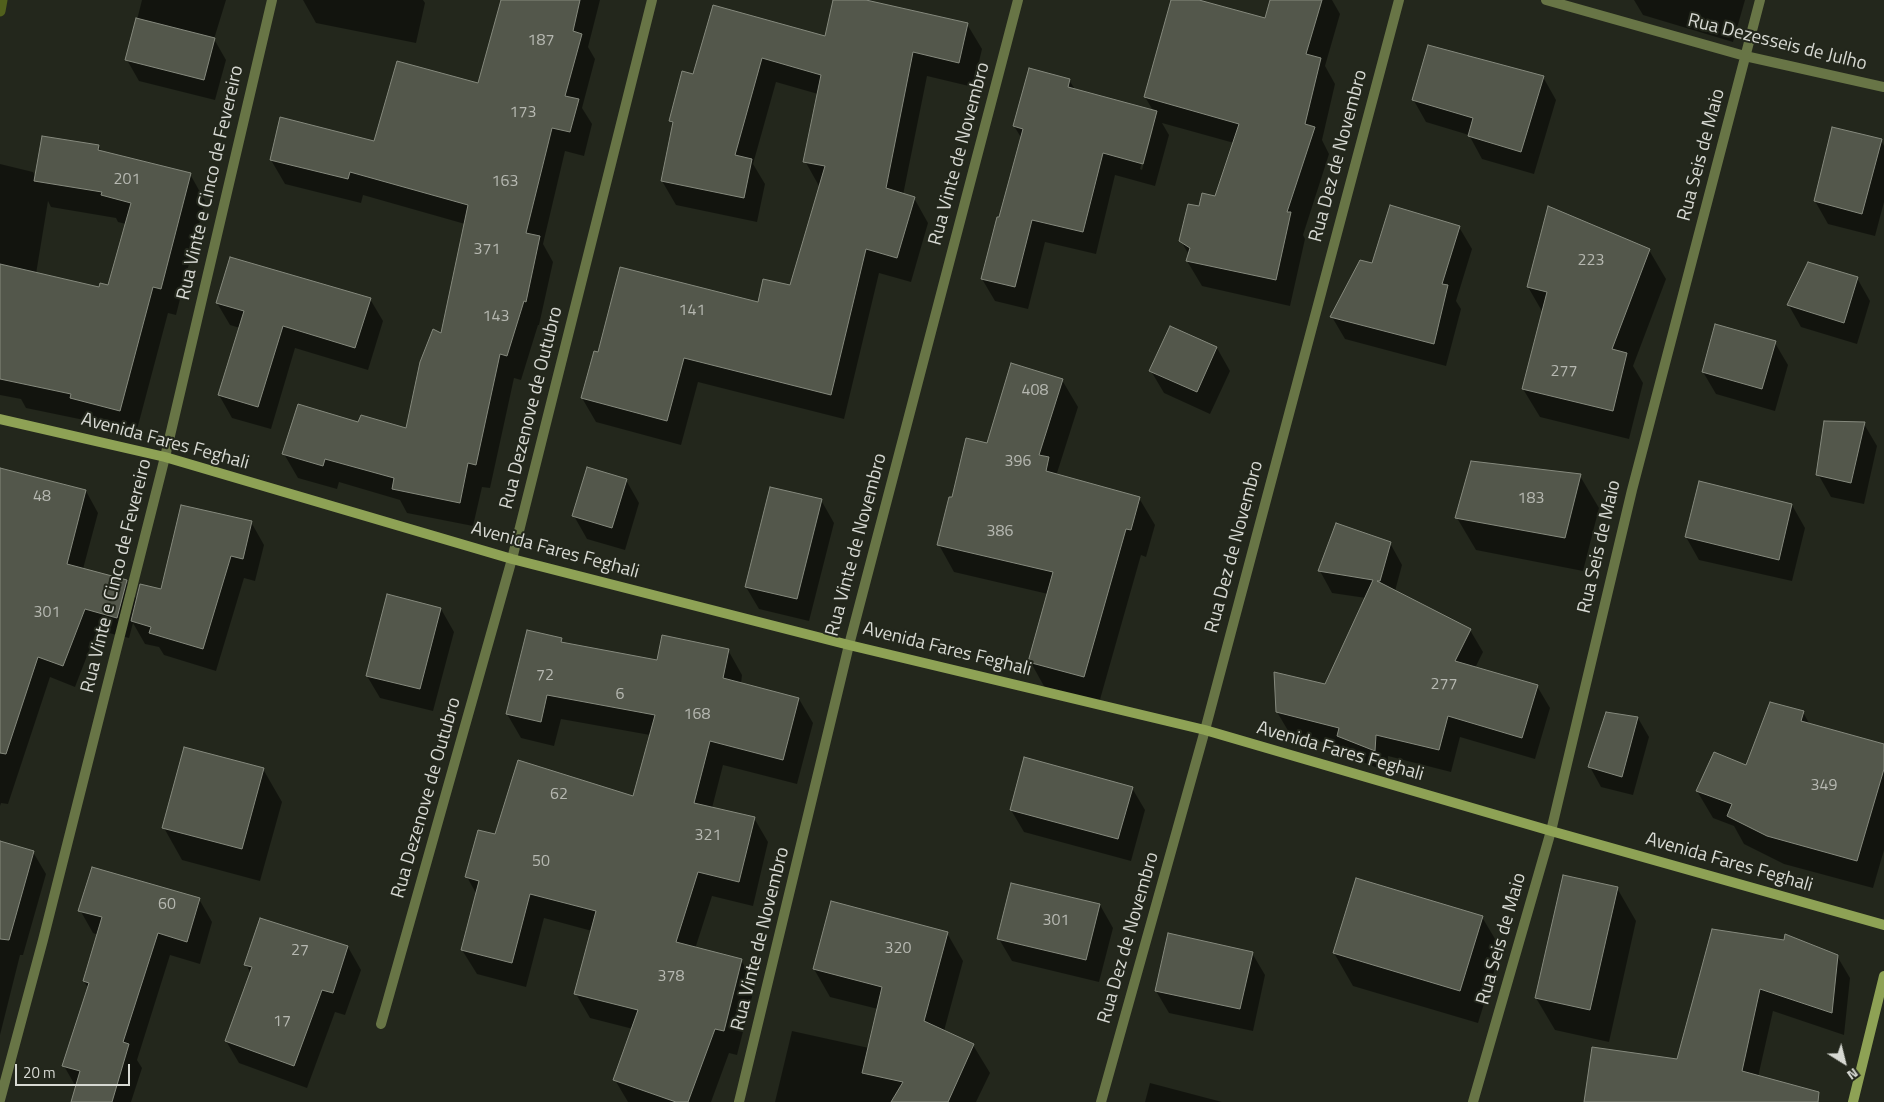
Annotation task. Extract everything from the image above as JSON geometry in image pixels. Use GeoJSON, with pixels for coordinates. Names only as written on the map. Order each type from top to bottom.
{"type":"FeatureCollection","features":[{"type":"Feature","properties":{"kind":"street","name":"Rua Vinte e Cinco de Fevereiro"},"geometry":{"type":"LineString","coordinates":[[0,1100],[165,457],[272,0]]}},
{"type":"Feature","properties":{"kind":"street","name":"Rua Dezenove de Outubro"},"geometry":{"type":"LineString","coordinates":[[381,1024],[512,559],[652,0]]}},
{"type":"Feature","properties":{"kind":"street","name":"Rua Vinte de Novembro"},"geometry":{"type":"LineString","coordinates":[[739,1102],[849,645],[1018,0]]}},
{"type":"Feature","properties":{"kind":"street","name":"Rua Dez de Novembro"},"geometry":{"type":"LineString","coordinates":[[1100,1102],[1205,730],[1399,0]]}},
{"type":"Feature","properties":{"kind":"street","name":"Rua Dezesseis de Julho"},"geometry":{"type":"LineString","coordinates":[[1546,0],[1745,56],[1884,87]]}},
{"type":"Feature","properties":{"kind":"street","name":"Rua Seis de Maio"},"geometry":{"type":"LineString","coordinates":[[1473,1102],[1551,831],[1632,490],[1760,0]]}},
{"type":"Feature","properties":{"kind":"street","name":"Avenida Fares Feghali"},"geometry":{"type":"LineString","coordinates":[[0,419],[165,457],[512,559],[849,645],[1205,730],[1551,831],[1884,925]]}},
{"type":"Feature","properties":{"kind":"street"},"geometry":{"type":"LineString","coordinates":[[1853,1102],[1884,976]]}},
{"type":"Feature","properties":{"kind":"building"},"geometry":{"type":"Polygon","coordinates":[[[501,0],[580,0],[573,31],[582,34],[565,96],[579,99],[570,132],[552,128],[526,233],[540,236],[526,302],[524,301],[507,356],[500,354],[476,465],[468,463],[460,503],[392,489],[394,478],[325,459],[323,466],[282,454],[298,404],[358,422],[361,415],[406,428],[420,362],[433,329],[441,333],[468,205],[350,172],[348,179],[270,160],[280,117],[374,141],[397,61],[478,83],[501,0]]]}},
{"type":"Feature","properties":{"kind":"building"},"geometry":{"type":"Polygon","coordinates":[[[833,0],[866,0],[968,23],[959,63],[913,52],[886,188],[915,197],[897,258],[866,249],[831,395],[684,358],[667,421],[581,398],[594,351],[598,352],[620,267],[758,302],[763,279],[790,285],[825,166],[803,162],[821,75],[762,58],[735,155],[752,159],[744,198],[661,181],[673,122],[669,121],[682,71],[693,74],[713,5],[825,36],[833,0]]]}},
{"type":"Feature","properties":{"kind":"building"},"geometry":{"type":"Polygon","coordinates":[[[1171,0],[1199,0],[1265,18],[1270,0],[1322,0],[1306,54],[1321,58],[1305,124],[1315,127],[1287,212],[1291,212],[1276,280],[1186,261],[1190,248],[1179,241],[1188,204],[1199,206],[1202,193],[1215,196],[1239,124],[1144,97],[1171,0]]]}},
{"type":"Feature","properties":{"kind":"building"},"geometry":{"type":"Polygon","coordinates":[[[136,18],[215,38],[204,80],[125,60],[136,18]]]}},
{"type":"Feature","properties":{"kind":"building"},"geometry":{"type":"Polygon","coordinates":[[[1428,45],[1544,76],[1521,152],[1468,136],[1473,118],[1412,100],[1428,45]]]}},
{"type":"Feature","properties":{"kind":"building"},"geometry":{"type":"Polygon","coordinates":[[[1029,68],[1070,79],[1068,87],[1157,111],[1143,164],[1103,153],[1083,232],[1032,220],[1015,287],[981,279],[1023,129],[1013,126],[1029,68]]]}},
{"type":"Feature","properties":{"kind":"building"},"geometry":{"type":"Polygon","coordinates":[[[1832,127],[1882,139],[1862,214],[1814,201],[1832,127]]]}},
{"type":"Feature","properties":{"kind":"building"},"geometry":{"type":"Polygon","coordinates":[[[42,136],[99,145],[98,150],[191,173],[161,289],[153,287],[120,411],[70,398],[71,394],[0,379],[0,264],[99,287],[100,283],[108,285],[131,203],[101,195],[102,192],[34,181],[42,136]]]}},
{"type":"Feature","properties":{"kind":"building"},"geometry":{"type":"Polygon","coordinates":[[[1390,205],[1460,226],[1442,284],[1448,285],[1434,344],[1330,317],[1360,260],[1372,263],[1390,205]]]}},
{"type":"Feature","properties":{"kind":"building"},"geometry":{"type":"Polygon","coordinates":[[[1548,206],[1650,249],[1612,349],[1627,353],[1613,411],[1522,389],[1547,292],[1527,287],[1548,206]]]}},
{"type":"Feature","properties":{"kind":"building"},"geometry":{"type":"Polygon","coordinates":[[[230,257],[371,298],[355,348],[283,326],[258,407],[218,395],[244,311],[216,303],[230,257]]]}},
{"type":"Feature","properties":{"kind":"building"},"geometry":{"type":"Polygon","coordinates":[[[1808,262],[1858,277],[1844,323],[1787,305],[1808,262]]]}},
{"type":"Feature","properties":{"kind":"building"},"geometry":{"type":"Polygon","coordinates":[[[1715,324],[1776,341],[1762,389],[1702,372],[1715,324]]]}},
{"type":"Feature","properties":{"kind":"building"},"geometry":{"type":"Polygon","coordinates":[[[1170,326],[1217,347],[1197,392],[1149,371],[1170,326]]]}},
{"type":"Feature","properties":{"kind":"building"},"geometry":{"type":"Polygon","coordinates":[[[1011,363],[1063,379],[1039,455],[1049,457],[1046,471],[1140,497],[1131,530],[1126,529],[1084,677],[1028,662],[1053,572],[937,545],[949,497],[952,497],[966,438],[987,443],[1011,363]]]}},
{"type":"Feature","properties":{"kind":"building"},"geometry":{"type":"Polygon","coordinates":[[[1824,421],[1865,422],[1851,483],[1816,475],[1824,421]]]}},
{"type":"Feature","properties":{"kind":"building"},"geometry":{"type":"Polygon","coordinates":[[[1471,461],[1581,474],[1565,538],[1455,518],[1471,461]]]}},
{"type":"Feature","properties":{"kind":"building"},"geometry":{"type":"Polygon","coordinates":[[[587,467],[627,479],[612,528],[572,516],[587,467]]]}},
{"type":"Feature","properties":{"kind":"building"},"geometry":{"type":"Polygon","coordinates":[[[0,468],[86,490],[67,564],[127,580],[117,618],[85,609],[63,666],[38,657],[6,754],[0,753],[0,468]]]}},
{"type":"Feature","properties":{"kind":"building"},"geometry":{"type":"Polygon","coordinates":[[[1699,481],[1792,504],[1779,560],[1685,537],[1699,481]]]}},
{"type":"Feature","properties":{"kind":"building"},"geometry":{"type":"Polygon","coordinates":[[[770,487],[822,499],[797,599],[745,587],[770,487]]]}},
{"type":"Feature","properties":{"kind":"building"},"geometry":{"type":"Polygon","coordinates":[[[181,505],[252,521],[243,559],[231,556],[203,649],[149,633],[151,627],[131,621],[140,584],[161,589],[181,505]]]}},
{"type":"Feature","properties":{"kind":"building"},"geometry":{"type":"Polygon","coordinates":[[[1336,523],[1391,542],[1380,581],[1377,581],[1471,629],[1455,661],[1538,685],[1522,738],[1448,716],[1439,750],[1376,735],[1375,751],[1337,736],[1339,728],[1276,712],[1274,672],[1325,684],[1373,580],[1318,571],[1336,523]]]}},
{"type":"Feature","properties":{"kind":"building"},"geometry":{"type":"Polygon","coordinates":[[[387,594],[441,608],[420,689],[366,676],[387,594]]]}},
{"type":"Feature","properties":{"kind":"building"},"geometry":{"type":"Polygon","coordinates":[[[527,630],[562,638],[561,642],[657,660],[662,635],[729,649],[723,678],[799,698],[783,760],[710,741],[694,803],[755,817],[739,882],[698,872],[676,942],[742,959],[724,1031],[715,1029],[688,1102],[676,1102],[613,1080],[638,1010],[574,994],[596,911],[530,894],[512,963],[461,950],[479,881],[465,877],[478,830],[495,834],[518,760],[633,796],[655,715],[547,695],[541,722],[506,714],[527,630]]]}},
{"type":"Feature","properties":{"kind":"building"},"geometry":{"type":"Polygon","coordinates":[[[1770,702],[1804,711],[1801,721],[1884,744],[1884,769],[1857,861],[1767,836],[1727,816],[1732,804],[1696,791],[1714,752],[1746,765],[1770,702]]]}},
{"type":"Feature","properties":{"kind":"building"},"geometry":{"type":"Polygon","coordinates":[[[1606,712],[1638,717],[1622,777],[1588,767],[1606,712]]]}},
{"type":"Feature","properties":{"kind":"building"},"geometry":{"type":"Polygon","coordinates":[[[184,747],[264,768],[242,849],[162,828],[184,747]]]}},
{"type":"Feature","properties":{"kind":"building"},"geometry":{"type":"Polygon","coordinates":[[[1024,757],[1133,787],[1118,839],[1010,810],[1024,757]]]}},
{"type":"Feature","properties":{"kind":"building"},"geometry":{"type":"Polygon","coordinates":[[[0,841],[34,851],[9,940],[0,939],[0,841]]]}},
{"type":"Feature","properties":{"kind":"building"},"geometry":{"type":"Polygon","coordinates":[[[92,867],[200,898],[187,942],[158,933],[123,1042],[129,1044],[112,1102],[71,1102],[80,1071],[62,1066],[89,983],[83,981],[102,917],[78,911],[92,867]]]}},
{"type":"Feature","properties":{"kind":"building"},"geometry":{"type":"Polygon","coordinates":[[[1563,875],[1618,887],[1590,1010],[1535,998],[1563,875]]]}},
{"type":"Feature","properties":{"kind":"building"},"geometry":{"type":"Polygon","coordinates":[[[1356,878],[1483,916],[1460,991],[1333,953],[1356,878]]]}},
{"type":"Feature","properties":{"kind":"building"},"geometry":{"type":"Polygon","coordinates":[[[1011,883],[1100,904],[1086,960],[997,939],[1011,883]]]}},
{"type":"Feature","properties":{"kind":"building"},"geometry":{"type":"Polygon","coordinates":[[[831,901],[948,932],[924,1021],[974,1044],[948,1102],[891,1102],[903,1082],[862,1073],[882,987],[813,969],[831,901]]]}},
{"type":"Feature","properties":{"kind":"building"},"geometry":{"type":"Polygon","coordinates":[[[260,918],[348,946],[333,993],[322,990],[294,1066],[225,1041],[252,967],[244,965],[260,918]]]}},
{"type":"Feature","properties":{"kind":"building"},"geometry":{"type":"Polygon","coordinates":[[[1712,929],[1784,940],[1785,934],[1838,955],[1832,1013],[1760,989],[1742,1071],[1819,1092],[1818,1102],[1584,1102],[1592,1047],[1677,1059],[1712,929]]]}},
{"type":"Feature","properties":{"kind":"building"},"geometry":{"type":"Polygon","coordinates":[[[1168,933],[1253,952],[1240,1009],[1155,991],[1168,933]]]}},
{"type":"Feature","properties":{"kind":"waterway"},"geometry":{"type":"LineString","coordinates":[[0,11],[2,0]]}}]}
